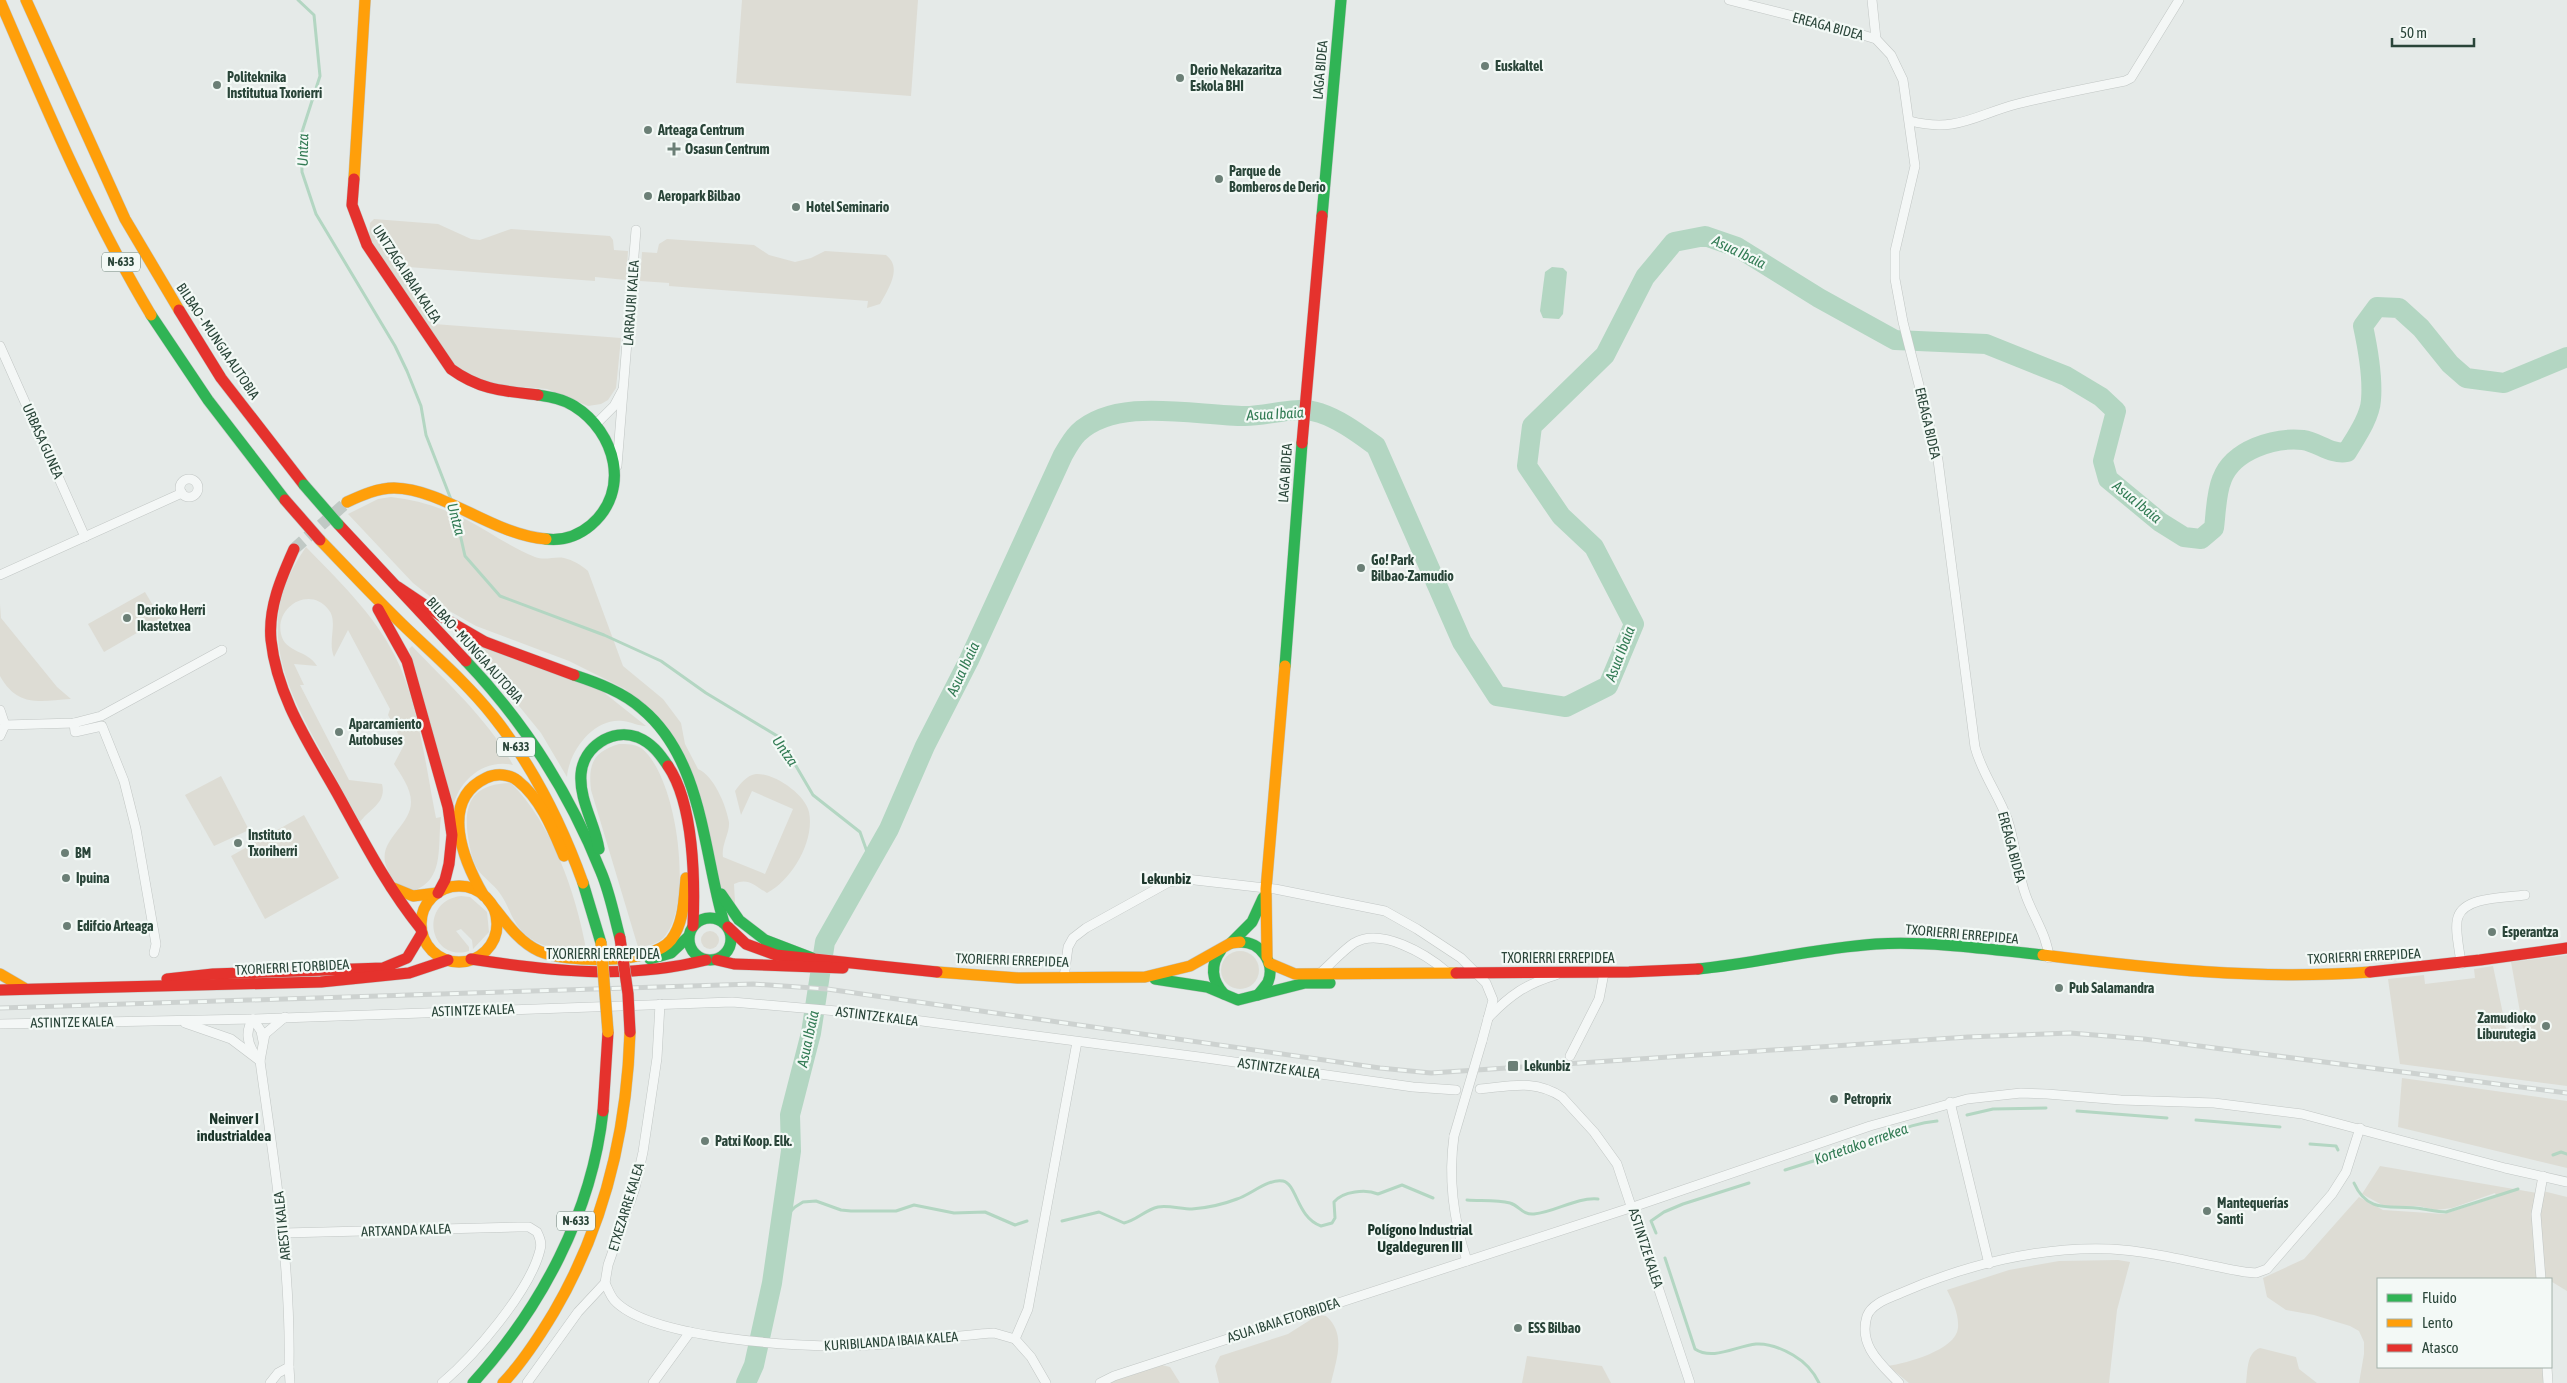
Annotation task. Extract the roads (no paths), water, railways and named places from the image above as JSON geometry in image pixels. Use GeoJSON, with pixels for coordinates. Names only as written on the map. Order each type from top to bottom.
{"type":"FeatureCollection","features":[{"type":"Feature","properties":{"kind":"main road","name":"BILBAO - MUNGIA AUTOBIA"},"geometry":{"type":"LineString","coordinates":[[26,0],[125,219],[153,269],[221,378],[304,485],[472,667],[526,731],[566,798],[602,873],[620,938],[628,994],[630,1032],[630,1068],[616,1163],[600,1217],[584,1255],[554,1311],[532,1346],[504,1383]]}},
{"type":"Feature","properties":{"kind":"main road","name":"UNTZAGA IBAIA KALEA"},"geometry":{"type":"LineString","coordinates":[[365,0],[352,205],[367,244],[448,364],[459,376],[486,390],[555,397],[581,410],[602,431],[613,456],[616,479]]}},
{"type":"Feature","properties":{"kind":"main road","name":"LAGA BIDEA"},"geometry":{"type":"LineString","coordinates":[[1266,889],[1277,773],[1303,426],[1340,0]]}},
{"type":"Feature","properties":{"kind":"main road","name":"N-633"},"geometry":{"type":"LineString","coordinates":[[0,1],[87,198],[140,296],[201,389],[284,500],[369,591],[458,676],[504,730],[524,759],[564,829],[587,892],[604,979],[608,1032],[600,1130],[593,1169],[575,1223],[536,1299],[513,1335],[473,1383]]}},
{"type":"Feature","properties":{"kind":"main road"},"geometry":{"type":"LineString","coordinates":[[347,502],[365,493],[386,488],[407,490],[432,496],[460,510],[534,539],[568,540],[586,531],[606,509],[616,479]]}},
{"type":"Feature","properties":{"kind":"main road"},"geometry":{"type":"LineString","coordinates":[[294,549],[280,579],[272,617],[271,638],[278,676],[298,722],[387,884],[422,931],[431,950],[448,960],[459,962],[471,959],[489,946],[496,932],[496,917],[464,861],[461,840],[460,806],[463,796],[479,780],[489,776],[507,776],[524,786],[548,824],[579,894],[596,944]]}},
{"type":"Feature","properties":{"kind":"main road"},"geometry":{"type":"LineString","coordinates":[[398,587],[466,632],[500,648],[590,679],[632,701],[648,714],[674,746],[685,768],[692,791],[710,876],[731,938],[729,949],[711,960],[694,955],[688,944],[695,885],[691,851],[680,794],[675,779],[662,755],[644,739],[631,735],[618,734],[595,744],[587,754],[581,773],[586,804],[599,843],[602,873]]}},
{"type":"Feature","properties":{"kind":"main road"},"geometry":{"type":"LineString","coordinates":[[369,591],[394,636],[413,676],[448,807],[452,835],[450,864],[438,893],[426,905],[422,914],[422,931]]}},
{"type":"Feature","properties":{"kind":"main road"},"geometry":{"type":"LineString","coordinates":[[387,884],[400,894],[413,898],[438,893],[458,886],[472,889],[486,898],[514,933],[540,951],[555,956],[583,958],[642,955],[666,945],[679,921],[684,898],[686,871],[691,851]]}},
{"type":"Feature","properties":{"kind":"main road"},"geometry":{"type":"LineString","coordinates":[[710,876],[728,908],[746,927],[765,940],[812,961]]}},
{"type":"Feature","properties":{"kind":"main road"},"geometry":{"type":"LineString","coordinates":[[1225,995],[1216,984],[1212,971],[1216,957],[1252,922],[1266,889]]}},
{"type":"Feature","properties":{"kind":"main road"},"geometry":{"type":"LineString","coordinates":[[1258,995],[1268,982],[1265,931],[1266,889]]}},
{"type":"Feature","properties":{"kind":"main road","name":"TXORIERRI ERREPIDEA"},"geometry":{"type":"LineString","coordinates":[[496,917],[514,943],[545,959],[574,961],[648,960],[671,952],[690,932]]}},
{"type":"Feature","properties":{"kind":"main road"},"geometry":{"type":"LineString","coordinates":[[690,932],[708,918],[726,925]]}},
{"type":"Feature","properties":{"kind":"main road","name":"TXORIERRI ERREPIDEA"},"geometry":{"type":"LineString","coordinates":[[726,925],[746,944],[776,955],[812,961],[1018,978],[1145,977],[1192,984],[1245,1000],[1305,983],[1442,979],[1462,974],[1477,973],[1604,973],[1715,967],[1877,944],[1926,944],[2171,970],[2262,975],[2376,972],[2461,964],[2567,948]]}},
{"type":"Feature","properties":{"kind":"main road","name":"TXORIERRI ETORBIDEA"},"geometry":{"type":"LineString","coordinates":[[135,985],[150,981],[213,974],[369,970],[392,966],[406,958],[422,931]]}},
{"type":"Feature","properties":{"kind":"main road","name":"TXORIERRI ERREPIDEA"},"geometry":{"type":"LineString","coordinates":[[1145,977],[1190,966],[1228,945],[1239,942],[1256,945],[1268,960],[1295,974],[1447,972],[1462,974]]}},
{"type":"Feature","properties":{"kind":"main road","name":"TXORIERRI ERREPIDEA"},"geometry":{"type":"LineString","coordinates":[[471,959],[560,972],[639,972],[670,969],[711,960],[734,964],[812,961]]}},
{"type":"Feature","properties":{"kind":"main road","name":"TXORIERRI ETORBIDEA"},"geometry":{"type":"LineString","coordinates":[[1,975],[2,984],[0,989],[321,982],[396,976],[448,960]]}},
{"type":"Feature","properties":{"kind":"main road","name":"TXORIERRI ETORBIDEA"},"geometry":{"type":"LineString","coordinates":[[1,975],[24,988]]}},
{"type":"Feature","properties":{"kind":"street","name":"EREAGA BIDEA"},"geometry":{"type":"LineString","coordinates":[[1729,0],[1834,26],[1876,39],[1897,65],[1903,80],[1915,166],[1898,236],[1894,262],[1903,322],[1938,460],[1975,747],[1981,766],[2007,819],[2019,877],[2027,899],[2046,938],[2048,958]]}},
{"type":"Feature","properties":{"kind":"street"},"geometry":{"type":"LineString","coordinates":[[1872,0],[1876,39]]}},
{"type":"Feature","properties":{"kind":"street"},"geometry":{"type":"LineString","coordinates":[[1910,121],[1953,126],[2014,105],[2125,81],[2131,78],[2179,0]]}},
{"type":"Feature","properties":{"kind":"street","name":"LARRAURI KALEA"},"geometry":{"type":"LineString","coordinates":[[625,376],[636,230]]}},
{"type":"Feature","properties":{"kind":"street","name":"URBASA GUNEA"},"geometry":{"type":"LineString","coordinates":[[0,346],[85,537]]}},
{"type":"Feature","properties":{"kind":"street"},"geometry":{"type":"LineString","coordinates":[[596,424],[620,397],[625,376]]}},
{"type":"Feature","properties":{"kind":"street"},"geometry":{"type":"LineString","coordinates":[[616,479],[625,376]]}},
{"type":"Feature","properties":{"kind":"street"},"geometry":{"type":"LineString","coordinates":[[0,575],[182,493]]}},
{"type":"Feature","properties":{"kind":"street"},"geometry":{"type":"LineString","coordinates":[[5,725],[74,722],[101,716],[222,650]]}},
{"type":"Feature","properties":{"kind":"street"},"geometry":{"type":"LineString","coordinates":[[0,710],[5,725],[0,736]]}},
{"type":"Feature","properties":{"kind":"street"},"geometry":{"type":"LineString","coordinates":[[74,722],[74,732],[102,726],[124,781],[136,829],[156,944],[154,953]]}},
{"type":"Feature","properties":{"kind":"street"},"geometry":{"type":"LineString","coordinates":[[1064,978],[1068,947],[1073,938],[1086,928],[1169,882],[1186,878],[1266,889],[1385,911],[1417,929],[1461,958],[1489,987],[1493,1000],[1454,1136],[1451,1156],[1452,1198],[1467,1261]]}},
{"type":"Feature","properties":{"kind":"street"},"geometry":{"type":"LineString","coordinates":[[2461,964],[2457,918],[2464,908],[2472,903],[2525,895]]}},
{"type":"Feature","properties":{"kind":"street"},"geometry":{"type":"LineString","coordinates":[[1318,975],[1354,943],[1368,937],[1384,939],[1428,956],[1447,972]]}},
{"type":"Feature","properties":{"kind":"street"},"geometry":{"type":"LineString","coordinates":[[1488,1018],[1513,993],[1538,981],[1564,973]]}},
{"type":"Feature","properties":{"kind":"street"},"geometry":{"type":"LineString","coordinates":[[1570,1056],[1599,999],[1604,973]]}},
{"type":"Feature","properties":{"kind":"street","name":"ASTINTZE KALEA"},"geometry":{"type":"LineString","coordinates":[[0,1024],[254,1019],[732,1002],[802,1007],[1199,1057],[1414,1087],[1456,1090]]}},
{"type":"Feature","properties":{"kind":"street","name":"ETXEZARRE KALEA"},"geometry":{"type":"LineString","coordinates":[[606,1283],[608,1265],[634,1188],[643,1152],[657,1058],[660,1004]]}},
{"type":"Feature","properties":{"kind":"street","name":"ARESTI KALEA"},"geometry":{"type":"LineString","coordinates":[[285,1017],[270,1028],[263,1043],[260,1061],[284,1233],[290,1322],[290,1383]]}},
{"type":"Feature","properties":{"kind":"street","name":"ARESTI KALEA"},"geometry":{"type":"LineString","coordinates":[[260,1061],[248,1042],[248,1026],[254,1019],[261,1031],[263,1043]]}},
{"type":"Feature","properties":{"kind":"street","name":"ASTINTZE KALEA"},"geometry":{"type":"LineString","coordinates":[[175,1020],[231,1039],[260,1061]]}},
{"type":"Feature","properties":{"kind":"street"},"geometry":{"type":"LineString","coordinates":[[1046,1383],[1031,1357],[1015,1339],[1028,1309],[1077,1042]]}},
{"type":"Feature","properties":{"kind":"street","name":"ASTINTZE KALEA"},"geometry":{"type":"LineString","coordinates":[[1480,1089],[1541,1086],[1562,1097],[1594,1132],[1613,1157],[1633,1207],[1690,1383]]}},
{"type":"Feature","properties":{"kind":"street","name":"ASUA IBAIA ETORBIDEA"},"geometry":{"type":"LineString","coordinates":[[1100,1383],[1114,1376],[1633,1207],[1870,1126],[1950,1102],[2020,1093],[2214,1103],[2302,1114],[2567,1182]]}},
{"type":"Feature","properties":{"kind":"street"},"geometry":{"type":"LineString","coordinates":[[1950,1102],[1989,1264]]}},
{"type":"Feature","properties":{"kind":"street"},"geometry":{"type":"LineString","coordinates":[[1900,1383],[1873,1356],[1864,1332],[1868,1314],[1878,1304],[1909,1295],[1945,1275],[2056,1251],[2112,1249],[2245,1272],[2256,1273],[2267,1269],[2332,1194],[2346,1172],[2360,1128]]}},
{"type":"Feature","properties":{"kind":"street"},"geometry":{"type":"LineString","coordinates":[[2541,1278],[2536,1214],[2543,1176]]}},
{"type":"Feature","properties":{"kind":"street","name":"ARTXANDA KALEA"},"geometry":{"type":"LineString","coordinates":[[284,1233],[529,1227],[537,1232],[541,1248],[535,1266],[486,1338],[442,1383]]}},
{"type":"Feature","properties":{"kind":"street"},"geometry":{"type":"LineString","coordinates":[[527,1383],[578,1312],[606,1283]]}},
{"type":"Feature","properties":{"kind":"street","name":"KURIBILANDA IBAIA KALEA"},"geometry":{"type":"LineString","coordinates":[[606,1283],[615,1301],[624,1308],[657,1322],[690,1332],[739,1340],[769,1344],[852,1346],[994,1334],[1015,1339]]}},
{"type":"Feature","properties":{"kind":"street"},"geometry":{"type":"LineString","coordinates":[[653,1383],[690,1332]]}},
{"type":"Feature","properties":{"kind":"street"},"geometry":{"type":"LineString","coordinates":[[270,1383],[278,1373],[290,1367]]}},
{"type":"Feature","properties":{"kind":"street"},"geometry":{"type":"LineString","coordinates":[[2547,1368],[2548,1383]]}},
{"type":"Feature","properties":{"kind":"waterway","name":"Untza"},"geometry":{"type":"LineString","coordinates":[[298,0],[314,15],[320,76],[301,135],[302,172],[316,214],[395,346],[407,371],[421,406],[426,435],[452,502]]}},
{"type":"Feature","properties":{"kind":"waterway","name":"Asua Ibaia"},"geometry":{"type":"LineString","coordinates":[[746,1383],[754,1365],[772,1283],[791,1151],[790,1115],[811,1033],[825,942],[889,829],[925,746],[969,660],[1063,455],[1078,433],[1094,422],[1114,415],[1135,411],[1254,416],[1301,410],[1320,413],[1342,423],[1376,446],[1462,642],[1497,696],[1566,707],[1608,686],[1634,624],[1594,547],[1561,516],[1527,466],[1532,426],[1605,355],[1645,277],[1674,242],[1705,236],[1737,247],[1819,298],[1895,340],[1986,344],[2066,376],[2101,397],[2116,411],[2103,461],[2108,479],[2160,522],[2184,537],[2201,539],[2214,528],[2217,497],[2222,479],[2227,469],[2245,453],[2268,443],[2292,440],[2309,441],[2335,452],[2347,452],[2362,427],[2370,407],[2371,372],[2363,326],[2377,307],[2399,308],[2421,328],[2450,364],[2466,378],[2504,383],[2567,357]]}},
{"type":"Feature","properties":{"kind":"waterway","name":"Untza"},"geometry":{"type":"LineString","coordinates":[[455,512],[465,556],[500,596],[604,635],[661,661],[706,693],[779,737],[813,795],[860,832],[871,863]]}},
{"type":"Feature","properties":{"kind":"waterway","name":"Kortetako errekea"},"geometry":{"type":"LineString","coordinates":[[1967,1115],[1993,1109],[2046,1108]]}},
{"type":"Feature","properties":{"kind":"waterway","name":"Kortetako errekea"},"geometry":{"type":"LineString","coordinates":[[2077,1111],[2167,1118]]}},
{"type":"Feature","properties":{"kind":"waterway","name":"Kortetako errekea"},"geometry":{"type":"LineString","coordinates":[[2196,1120],[2280,1127]]}},
{"type":"Feature","properties":{"kind":"waterway","name":"Kortetako errekea"},"geometry":{"type":"LineString","coordinates":[[1785,1170],[1839,1153],[1911,1126],[1937,1121]]}},
{"type":"Feature","properties":{"kind":"waterway","name":"Kortetako errekea"},"geometry":{"type":"LineString","coordinates":[[2310,1144],[2336,1146],[2338,1150]]}},
{"type":"Feature","properties":{"kind":"waterway","name":"Kortetako errekea"},"geometry":{"type":"LineString","coordinates":[[2553,1155],[2561,1152],[2567,1154]]}},
{"type":"Feature","properties":{"kind":"waterway","name":"Kortetako errekea"},"geometry":{"type":"LineString","coordinates":[[1062,1221],[1099,1212],[1124,1223],[1158,1207],[1192,1209],[1226,1203],[1266,1184],[1278,1181],[1288,1183],[1307,1216],[1321,1226],[1332,1223],[1335,1218],[1334,1202],[1349,1193],[1361,1191],[1378,1194],[1402,1185],[1433,1198]]}},
{"type":"Feature","properties":{"kind":"waterway","name":"Kortetako errekea"},"geometry":{"type":"LineString","coordinates":[[1656,1233],[1651,1221],[1664,1212],[1749,1183]]}},
{"type":"Feature","properties":{"kind":"waterway","name":"Kortetako errekea"},"geometry":{"type":"LineString","coordinates":[[2354,1183],[2360,1194],[2367,1201],[2375,1205],[2442,1212],[2518,1189]]}},
{"type":"Feature","properties":{"kind":"waterway","name":"Kortetako errekea"},"geometry":{"type":"LineString","coordinates":[[1467,1200],[1510,1203],[1524,1212],[1534,1214],[1550,1211],[1582,1200],[1598,1199]]}},
{"type":"Feature","properties":{"kind":"waterway","name":"Kortetako errekea"},"geometry":{"type":"LineString","coordinates":[[780,1222],[803,1202],[816,1201],[841,1210],[851,1211],[896,1211],[914,1205],[954,1213],[985,1212],[1015,1225],[1027,1221]]}},
{"type":"Feature","properties":{"kind":"waterway"},"geometry":{"type":"LineString","coordinates":[[1665,1258],[1695,1349],[1709,1354],[1725,1352],[1748,1345],[1770,1345],[1784,1350],[1801,1360],[1811,1370],[1819,1383]]}},
{"type":"Feature","properties":{"kind":"tunnel"},"geometry":{"type":"LineString","coordinates":[[294,549],[347,502]]}},
{"type":"Feature","properties":{"kind":"railway"},"geometry":{"type":"LineString","coordinates":[[0,1008],[753,984],[827,989],[1380,1068],[1431,1073],[1968,1037],[2070,1033],[2144,1039],[2567,1093]]}},
{"type":"Feature","properties":{"kind":"place","name":"Euskaltel"},"geometry":{"type":"Point","coordinates":[1485,66]}},
{"type":"Feature","properties":{"kind":"place","name":"Derio Nekazaritza Eskola BHI"},"geometry":{"type":"Point","coordinates":[1180,78]}},
{"type":"Feature","properties":{"kind":"place","name":"Politeknika Institutua Txorierri"},"geometry":{"type":"Point","coordinates":[217,85]}},
{"type":"Feature","properties":{"kind":"place","name":"Arteaga Centrum"},"geometry":{"type":"Point","coordinates":[648,130]}},
{"type":"Feature","properties":{"kind":"place","name":"Osasun Centrum"},"geometry":{"type":"Point","coordinates":[674,149]}},
{"type":"Feature","properties":{"kind":"place","name":"Parque de Bomberos de Derio"},"geometry":{"type":"Point","coordinates":[1219,179]}},
{"type":"Feature","properties":{"kind":"place","name":"Aeropark Bilbao"},"geometry":{"type":"Point","coordinates":[648,196]}},
{"type":"Feature","properties":{"kind":"place","name":"Hotel Seminario"},"geometry":{"type":"Point","coordinates":[796,207]}},
{"type":"Feature","properties":{"kind":"place","name":"Go! Park Bilbao-Zamudio"},"geometry":{"type":"Point","coordinates":[1361,568]}},
{"type":"Feature","properties":{"kind":"place","name":"Derioko Herri Ikastetxea"},"geometry":{"type":"Point","coordinates":[127,618]}},
{"type":"Feature","properties":{"kind":"place","name":"Aparcamiento Autobuses"},"geometry":{"type":"Point","coordinates":[339,732]}},
{"type":"Feature","properties":{"kind":"place","name":"Instituto Txoriherri"},"geometry":{"type":"Point","coordinates":[238,843]}},
{"type":"Feature","properties":{"kind":"place","name":"BM"},"geometry":{"type":"Point","coordinates":[65,853]}},
{"type":"Feature","properties":{"kind":"place","name":"Ipuina"},"geometry":{"type":"Point","coordinates":[66,878]}},
{"type":"Feature","properties":{"kind":"place","name":"Edifcio Arteaga"},"geometry":{"type":"Point","coordinates":[67,926]}},
{"type":"Feature","properties":{"kind":"place","name":"Esperantza"},"geometry":{"type":"Point","coordinates":[2492,932]}},
{"type":"Feature","properties":{"kind":"place","name":"Pub Salamandra"},"geometry":{"type":"Point","coordinates":[2059,988]}},
{"type":"Feature","properties":{"kind":"place","name":"Zamudioko Liburutegia"},"geometry":{"type":"Point","coordinates":[2546,1026]}},
{"type":"Feature","properties":{"kind":"place","name":"Lekunbiz"},"geometry":{"type":"Point","coordinates":[1513,1066]}},
{"type":"Feature","properties":{"kind":"place","name":"Petroprix"},"geometry":{"type":"Point","coordinates":[1834,1099]}},
{"type":"Feature","properties":{"kind":"place","name":"Patxi Koop. Elk."},"geometry":{"type":"Point","coordinates":[705,1141]}},
{"type":"Feature","properties":{"kind":"place","name":"Mantequerías Santi"},"geometry":{"type":"Point","coordinates":[2207,1211]}},
{"type":"Feature","properties":{"kind":"place","name":"ESS Bilbao"},"geometry":{"type":"Point","coordinates":[1518,1328]}},
{"type":"Feature","properties":{"kind":"district","name":"Lekunbiz"},"geometry":{"type":"Point","coordinates":[1166,879]}},
{"type":"Feature","properties":{"kind":"district","name":"Neinver I industrialdea"},"geometry":{"type":"Point","coordinates":[234,1128]}},
{"type":"Feature","properties":{"kind":"district","name":"Polígono Industrial Ugaldeguren III"},"geometry":{"type":"Point","coordinates":[1420,1238]}}]}
